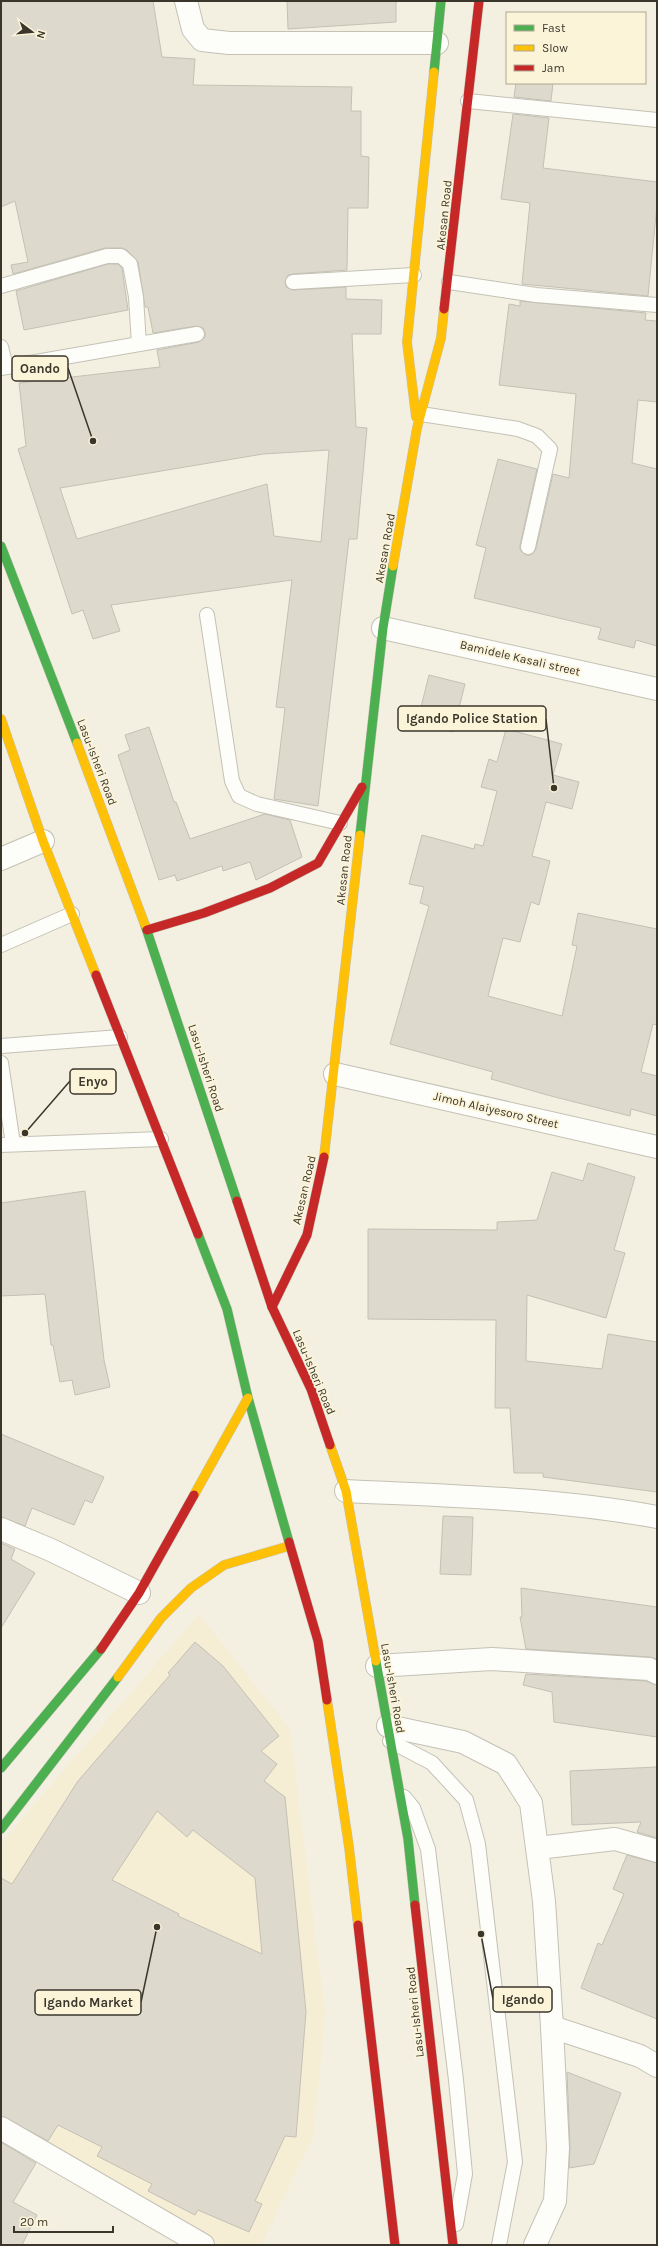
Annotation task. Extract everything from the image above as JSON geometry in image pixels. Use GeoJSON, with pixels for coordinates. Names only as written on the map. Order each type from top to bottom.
{"type":"FeatureCollection","features":[{"type":"Feature","properties":{"kind":"main road","name":"Akesan Road"},"geometry":{"type":"LineString","coordinates":[[417,428],[407,342],[441,1]]}},
{"type":"Feature","properties":{"kind":"main road","name":"Akesan Road"},"geometry":{"type":"LineString","coordinates":[[272,1307],[307,1235],[324,1159],[335,1074],[383,628],[417,428],[441,338],[449,282],[479,1]]}},
{"type":"Feature","properties":{"kind":"main road","name":"Lasu-Isheri Road"},"geometry":{"type":"LineString","coordinates":[[1,546],[112,833],[147,930],[272,1307],[311,1389],[346,1491],[408,1839],[453,2244]]}},
{"type":"Feature","properties":{"kind":"main road"},"geometry":{"type":"LineString","coordinates":[[1,719],[43,841],[227,1309],[248,1398],[289,1546],[318,1641],[347,1832],[395,2245]]}},
{"type":"Feature","properties":{"kind":"main road"},"geometry":{"type":"LineString","coordinates":[[147,930],[204,913],[270,888],[318,863],[340,823],[366,781]]}},
{"type":"Feature","properties":{"kind":"main road"},"geometry":{"type":"LineString","coordinates":[[1,1768],[105,1645],[139,1593],[248,1398]]}},
{"type":"Feature","properties":{"kind":"main road"},"geometry":{"type":"LineString","coordinates":[[1,1829],[125,1668],[161,1618],[191,1588],[224,1565],[289,1546]]}},
{"type":"Feature","properties":{"kind":"street"},"geometry":{"type":"LineString","coordinates":[[186,1],[193,29],[202,40],[229,43],[437,43]]}},
{"type":"Feature","properties":{"kind":"street","name":"Bamidele Kasali street"},"geometry":{"type":"LineString","coordinates":[[383,628],[657,689]]}},
{"type":"Feature","properties":{"kind":"street"},"geometry":{"type":"LineString","coordinates":[[1,859],[43,841]]}},
{"type":"Feature","properties":{"kind":"street","name":"Jimoh Alaiyesoro Street"},"geometry":{"type":"LineString","coordinates":[[335,1074],[657,1146]]}},
{"type":"Feature","properties":{"kind":"street"},"geometry":{"type":"LineString","coordinates":[[346,1491],[505,1498],[608,1508],[657,1517]]}},
{"type":"Feature","properties":{"kind":"street"},"geometry":{"type":"LineString","coordinates":[[1,1529],[51,1550],[139,1593]]}},
{"type":"Feature","properties":{"kind":"street"},"geometry":{"type":"LineString","coordinates":[[378,1666],[492,1659],[649,1669],[657,1673]]}},
{"type":"Feature","properties":{"kind":"street"},"geometry":{"type":"LineString","coordinates":[[389,1734],[463,1742],[506,1764],[531,1803],[544,1901],[558,2148],[555,2201],[535,2245]]}},
{"type":"Feature","properties":{"kind":"street"},"geometry":{"type":"LineString","coordinates":[[538,1848],[616,1839],[657,1851]]}},
{"type":"Feature","properties":{"kind":"street"},"geometry":{"type":"LineString","coordinates":[[552,2027],[640,2056],[657,2066]]}},
{"type":"Feature","properties":{"kind":"street"},"geometry":{"type":"LineString","coordinates":[[1,2128],[203,2245]]}},
{"type":"Feature","properties":{"kind":"lane"},"geometry":{"type":"LineString","coordinates":[[468,101],[657,120]]}},
{"type":"Feature","properties":{"kind":"lane"},"geometry":{"type":"LineString","coordinates":[[1,286],[107,256],[121,256],[130,264],[139,344]]}},
{"type":"Feature","properties":{"kind":"lane"},"geometry":{"type":"LineString","coordinates":[[293,282],[414,275]]}},
{"type":"Feature","properties":{"kind":"lane"},"geometry":{"type":"LineString","coordinates":[[449,282],[536,295],[657,305]]}},
{"type":"Feature","properties":{"kind":"lane"},"geometry":{"type":"LineString","coordinates":[[1,348],[3,368],[197,334]]}},
{"type":"Feature","properties":{"kind":"lane"},"geometry":{"type":"LineString","coordinates":[[421,414],[518,430],[537,436],[550,449],[528,547]]}},
{"type":"Feature","properties":{"kind":"lane"},"geometry":{"type":"LineString","coordinates":[[207,614],[232,781],[239,796],[257,804],[340,823]]}},
{"type":"Feature","properties":{"kind":"lane"},"geometry":{"type":"LineString","coordinates":[[1,945],[72,914]]}},
{"type":"Feature","properties":{"kind":"lane"},"geometry":{"type":"LineString","coordinates":[[1,1046],[120,1037]]}},
{"type":"Feature","properties":{"kind":"lane"},"geometry":{"type":"LineString","coordinates":[[1,1063],[7,1144],[161,1139]]}},
{"type":"Feature","properties":{"kind":"lane"},"geometry":{"type":"LineString","coordinates":[[389,1734],[432,1763],[466,1800],[478,1844],[515,2162],[499,2245]]}},
{"type":"Feature","properties":{"kind":"lane"},"geometry":{"type":"LineString","coordinates":[[399,1790],[413,1808],[428,1849],[454,2065],[465,2174],[453,2244]]}},
{"type":"Feature","properties":{"kind":"shaded area"},"geometry":{"type":"Polygon","coordinates":[[[199,1614],[290,1729],[325,2012],[314,2135],[261,2245],[221,2245],[1,2116],[1,1843],[199,1614]]]}},
{"type":"Feature","properties":{"kind":"building"},"geometry":{"type":"Polygon","coordinates":[[[1,1],[153,1],[162,57],[195,59],[193,85],[352,87],[351,111],[361,111],[361,156],[369,157],[368,208],[348,208],[347,270],[293,274],[288,275],[285,282],[286,287],[293,290],[346,287],[346,299],[382,300],[381,334],[352,334],[356,427],[367,428],[357,539],[349,539],[318,806],[274,799],[285,708],[276,707],[292,580],[111,605],[120,631],[93,639],[83,610],[72,614],[18,449],[26,446],[19,383],[160,367],[157,350],[199,342],[205,337],[205,333],[203,328],[196,326],[153,333],[148,307],[145,307],[138,262],[127,250],[122,248],[105,248],[13,274],[11,265],[28,262],[15,201],[1,207],[1,1]],[[329,450],[263,454],[60,488],[77,539],[267,484],[274,536],[321,542],[329,450]]]}},
{"type":"Feature","properties":{"kind":"building"},"geometry":{"type":"Polygon","coordinates":[[[287,1],[396,1],[396,22],[288,29],[287,1]]]}},
{"type":"Feature","properties":{"kind":"building"},"geometry":{"type":"Polygon","coordinates":[[[516,84],[553,84],[551,101],[514,97],[516,84]]]}},
{"type":"Feature","properties":{"kind":"building"},"geometry":{"type":"Polygon","coordinates":[[[513,114],[549,118],[543,168],[657,182],[657,205],[648,296],[522,284],[530,203],[501,199],[513,114]]]}},
{"type":"Feature","properties":{"kind":"building"},"geometry":{"type":"Polygon","coordinates":[[[108,264],[118,264],[122,268],[128,310],[24,330],[16,291],[108,264]]]}},
{"type":"Feature","properties":{"kind":"building"},"geometry":{"type":"Polygon","coordinates":[[[520,301],[646,313],[645,320],[657,321],[657,402],[638,400],[632,463],[657,469],[657,646],[636,640],[634,648],[598,639],[601,628],[474,598],[486,548],[476,545],[498,459],[537,469],[520,545],[520,550],[526,555],[531,555],[536,549],[553,474],[569,478],[576,394],[499,385],[509,304],[520,306],[520,301]]]}},
{"type":"Feature","properties":{"kind":"building"},"geometry":{"type":"Polygon","coordinates":[[[429,675],[465,684],[453,732],[417,723],[429,675]]]}},
{"type":"Feature","properties":{"kind":"building"},"geometry":{"type":"Polygon","coordinates":[[[149,727],[174,802],[176,802],[190,839],[265,814],[290,820],[302,857],[256,880],[250,862],[223,871],[222,866],[177,881],[175,875],[159,880],[118,755],[130,750],[125,735],[149,727]]]}},
{"type":"Feature","properties":{"kind":"building"},"geometry":{"type":"Polygon","coordinates":[[[506,729],[562,744],[553,775],[579,782],[572,809],[546,802],[532,856],[550,861],[539,905],[531,902],[520,942],[503,938],[488,996],[562,1016],[577,946],[572,945],[578,913],[657,929],[657,1025],[653,1024],[641,1072],[657,1076],[657,1116],[631,1109],[630,1116],[551,1096],[491,1079],[493,1072],[390,1044],[429,906],[420,903],[424,887],[409,884],[422,835],[474,849],[475,844],[483,846],[497,791],[481,787],[489,759],[497,762],[506,729]]]}},
{"type":"Feature","properties":{"kind":"building"},"geometry":{"type":"Polygon","coordinates":[[[588,1163],[635,1177],[614,1250],[625,1253],[606,1318],[527,1295],[526,1361],[602,1369],[608,1334],[657,1342],[657,1492],[543,1477],[543,1473],[514,1473],[510,1408],[495,1408],[496,1320],[368,1319],[368,1229],[497,1230],[497,1222],[537,1220],[552,1172],[583,1181],[588,1163]]]}},
{"type":"Feature","properties":{"kind":"building"},"geometry":{"type":"Polygon","coordinates":[[[85,1191],[104,1360],[110,1387],[75,1395],[72,1380],[60,1382],[53,1345],[51,1345],[45,1294],[1,1296],[1,1203],[85,1191]]]}},
{"type":"Feature","properties":{"kind":"building"},"geometry":{"type":"Polygon","coordinates":[[[1,1434],[104,1477],[92,1503],[85,1500],[74,1525],[32,1508],[25,1526],[1,1517],[1,1434]]]}},
{"type":"Feature","properties":{"kind":"building"},"geometry":{"type":"Polygon","coordinates":[[[443,1516],[473,1517],[471,1575],[440,1574],[443,1516]]]}},
{"type":"Feature","properties":{"kind":"building"},"geometry":{"type":"Polygon","coordinates":[[[1,1543],[15,1549],[11,1559],[35,1573],[1,1628],[1,1543]]]}},
{"type":"Feature","properties":{"kind":"building"},"geometry":{"type":"Polygon","coordinates":[[[521,1588],[657,1607],[657,1659],[650,1657],[526,1649],[520,1617],[522,1617],[521,1588]]]}},
{"type":"Feature","properties":{"kind":"building"},"geometry":{"type":"Polygon","coordinates":[[[195,1642],[223,1666],[279,1736],[261,1751],[277,1764],[264,1781],[285,1797],[306,2012],[296,2137],[285,2136],[255,2201],[262,2204],[249,2232],[198,2210],[195,2215],[148,2191],[152,2184],[97,2156],[102,2147],[58,2125],[48,2141],[1,2116],[1,1878],[12,1884],[78,1781],[170,1675],[168,1673],[195,1642]],[[157,1811],[112,1880],[179,1914],[178,1916],[262,1954],[255,1878],[193,1830],[187,1837],[157,1811]]]}},
{"type":"Feature","properties":{"kind":"building"},"geometry":{"type":"Polygon","coordinates":[[[526,1674],[646,1681],[657,1685],[657,1737],[554,1722],[552,1692],[523,1685],[526,1674]]]}},
{"type":"Feature","properties":{"kind":"building"},"geometry":{"type":"Polygon","coordinates":[[[657,1767],[657,1838],[637,1832],[641,1822],[572,1825],[570,1771],[657,1767]]]}},
{"type":"Feature","properties":{"kind":"building"},"geometry":{"type":"Polygon","coordinates":[[[627,1855],[657,1863],[657,2019],[581,1988],[598,1943],[602,1945],[624,1894],[613,1889],[627,1855]]]}},
{"type":"Feature","properties":{"kind":"building"},"geometry":{"type":"Polygon","coordinates":[[[567,2072],[621,2093],[594,2164],[569,2168],[570,2147],[567,2072]]]}},
{"type":"Feature","properties":{"kind":"building"},"geometry":{"type":"Polygon","coordinates":[[[1,2142],[36,2163],[13,2202],[37,2215],[22,2245],[1,2245],[1,2142]]]}},
{"type":"Feature","properties":{"kind":"traffic: fast"},"geometry":{"type":"LineString","coordinates":[[434,72],[441,1]]}},
{"type":"Feature","properties":{"kind":"traffic: fast"},"geometry":{"type":"LineString","coordinates":[[1,546],[77,743]]}},
{"type":"Feature","properties":{"kind":"traffic: fast"},"geometry":{"type":"LineString","coordinates":[[360,835],[383,628],[393,566]]}},
{"type":"Feature","properties":{"kind":"traffic: fast"},"geometry":{"type":"LineString","coordinates":[[145,925],[237,1201]]}},
{"type":"Feature","properties":{"kind":"traffic: fast"},"geometry":{"type":"LineString","coordinates":[[198,1234],[227,1309],[248,1398],[289,1542]]}},
{"type":"Feature","properties":{"kind":"traffic: fast"},"geometry":{"type":"LineString","coordinates":[[1,1768],[101,1649]]}},
{"type":"Feature","properties":{"kind":"traffic: fast"},"geometry":{"type":"LineString","coordinates":[[376,1661],[408,1839],[415,1905]]}},
{"type":"Feature","properties":{"kind":"traffic: fast"},"geometry":{"type":"LineString","coordinates":[[1,1829],[118,1677]]}},
{"type":"Feature","properties":{"kind":"traffic: slow"},"geometry":{"type":"LineString","coordinates":[[416,417],[407,342],[434,72]]}},
{"type":"Feature","properties":{"kind":"traffic: slow"},"geometry":{"type":"LineString","coordinates":[[393,566],[417,428],[441,338],[444,309]]}},
{"type":"Feature","properties":{"kind":"traffic: slow"},"geometry":{"type":"LineString","coordinates":[[1,719],[43,841],[96,975]]}},
{"type":"Feature","properties":{"kind":"traffic: slow"},"geometry":{"type":"LineString","coordinates":[[77,743],[145,925]]}},
{"type":"Feature","properties":{"kind":"traffic: slow"},"geometry":{"type":"LineString","coordinates":[[324,1157],[360,835]]}},
{"type":"Feature","properties":{"kind":"traffic: slow"},"geometry":{"type":"LineString","coordinates":[[194,1495],[248,1398]]}},
{"type":"Feature","properties":{"kind":"traffic: slow"},"geometry":{"type":"LineString","coordinates":[[330,1445],[346,1491],[376,1661]]}},
{"type":"Feature","properties":{"kind":"traffic: slow"},"geometry":{"type":"LineString","coordinates":[[118,1677],[161,1618],[191,1588],[224,1565],[289,1546]]}},
{"type":"Feature","properties":{"kind":"traffic: slow"},"geometry":{"type":"LineString","coordinates":[[327,1700],[349,1847],[358,1925]]}},
{"type":"Feature","properties":{"kind":"traffic: jam"},"geometry":{"type":"LineString","coordinates":[[444,309],[479,1]]}},
{"type":"Feature","properties":{"kind":"traffic: jam"},"geometry":{"type":"LineString","coordinates":[[147,930],[204,913],[270,888],[318,863],[362,787]]}},
{"type":"Feature","properties":{"kind":"traffic: jam"},"geometry":{"type":"LineString","coordinates":[[96,975],[198,1234]]}},
{"type":"Feature","properties":{"kind":"traffic: jam"},"geometry":{"type":"LineString","coordinates":[[272,1307],[307,1235],[324,1157]]}},
{"type":"Feature","properties":{"kind":"traffic: jam"},"geometry":{"type":"LineString","coordinates":[[237,1201],[272,1307],[311,1389],[330,1445]]}},
{"type":"Feature","properties":{"kind":"traffic: jam"},"geometry":{"type":"LineString","coordinates":[[101,1649],[139,1593],[194,1495]]}},
{"type":"Feature","properties":{"kind":"traffic: jam"},"geometry":{"type":"LineString","coordinates":[[289,1542],[318,1641],[327,1700]]}},
{"type":"Feature","properties":{"kind":"traffic: jam"},"geometry":{"type":"LineString","coordinates":[[415,1905],[453,2245]]}},
{"type":"Feature","properties":{"kind":"traffic: jam"},"geometry":{"type":"LineString","coordinates":[[358,1925],[395,2245]]}},
{"type":"Feature","properties":{"kind":"place","name":"Oando"},"geometry":{"type":"Point","coordinates":[93,441]}},
{"type":"Feature","properties":{"kind":"place","name":"Igando Police Station"},"geometry":{"type":"Point","coordinates":[554,788]}},
{"type":"Feature","properties":{"kind":"place","name":"Enyo"},"geometry":{"type":"Point","coordinates":[25,1133]}},
{"type":"Feature","properties":{"kind":"place","name":"Igando Market"},"geometry":{"type":"Point","coordinates":[157,1927]}},
{"type":"Feature","properties":{"kind":"place","name":"Igando"},"geometry":{"type":"Point","coordinates":[481,1934]}}]}
